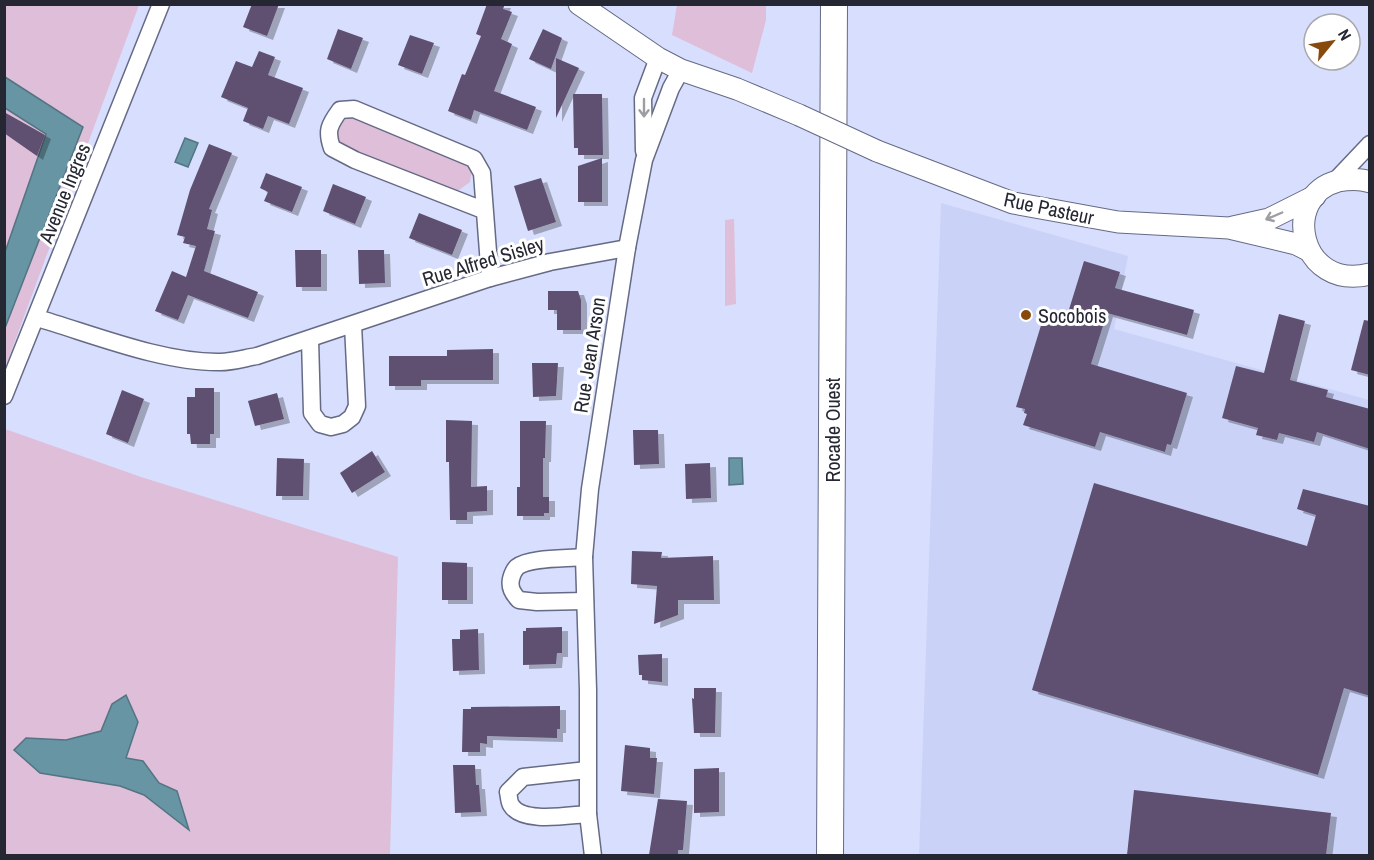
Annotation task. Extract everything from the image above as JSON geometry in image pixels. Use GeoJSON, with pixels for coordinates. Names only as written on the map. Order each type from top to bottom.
{"type":"FeatureCollection","features":[{"type":"Feature","properties":{"kind":"main road","name":"Rocade Ouest"},"geometry":{"type":"LineString","coordinates":[[830,855],[834,4]]}},
{"type":"Feature","properties":{"kind":"street","name":"Avenue Ingres"},"geometry":{"type":"LineString","coordinates":[[4,396],[161,4]]}},
{"type":"Feature","properties":{"kind":"street","name":"Rue Pasteur"},"geometry":{"type":"LineString","coordinates":[[579,4],[658,58],[681,70],[737,89],[877,151],[1013,203],[1118,222],[1229,228],[1296,244],[1308,250]]}},
{"type":"Feature","properties":{"kind":"street","name":"Rue Jean Arson"},"geometry":{"type":"LineString","coordinates":[[644,160],[643,98],[658,58]]}},
{"type":"Feature","properties":{"kind":"street","name":"Rue Jean Arson"},"geometry":{"type":"LineString","coordinates":[[593,855],[588,814],[584,557],[590,489],[627,248],[644,160],[681,70]]}},
{"type":"Feature","properties":{"kind":"street"},"geometry":{"type":"LineString","coordinates":[[483,210],[355,160],[332,148],[327,135],[333,120],[340,110],[354,109],[474,159],[482,173],[483,210],[490,278]]}},
{"type":"Feature","properties":{"kind":"street"},"geometry":{"type":"LineString","coordinates":[[1334,182],[1370,144]]}},
{"type":"Feature","properties":{"kind":"street"},"geometry":{"type":"LineString","coordinates":[[1334,182],[1349,179],[1370,182]]}},
{"type":"Feature","properties":{"kind":"street","name":"Rue Pasteur"},"geometry":{"type":"LineString","coordinates":[[1229,228],[1269,219],[1315,196],[1334,182]]}},
{"type":"Feature","properties":{"kind":"street"},"geometry":{"type":"LineString","coordinates":[[1315,196],[1307,208],[1304,222],[1304,236],[1308,250],[1328,271],[1342,277],[1370,274]]}},
{"type":"Feature","properties":{"kind":"street","name":"Rue Alfred Sisley"},"geometry":{"type":"LineString","coordinates":[[37,318],[186,360],[222,362],[257,356],[490,278],[550,262],[627,248]]}},
{"type":"Feature","properties":{"kind":"street"},"geometry":{"type":"LineString","coordinates":[[310,339],[312,413],[320,424],[331,427],[343,424],[352,417],[357,406],[353,325]]}},
{"type":"Feature","properties":{"kind":"street"},"geometry":{"type":"LineString","coordinates":[[584,557],[534,561],[518,566],[512,573],[510,583],[513,593],[519,600],[585,601]]}},
{"type":"Feature","properties":{"kind":"street"},"geometry":{"type":"LineString","coordinates":[[587,770],[523,777],[508,792],[510,805],[519,814],[533,817],[588,814]]}},
{"type":"Feature","properties":{"kind":"shaded area"},"geometry":{"type":"Polygon","coordinates":[[[5,5],[139,5],[5,368],[5,5]]]}},
{"type":"Feature","properties":{"kind":"shaded area"},"geometry":{"type":"Polygon","coordinates":[[[677,5],[766,5],[766,20],[752,73],[672,35],[677,5]]]}},
{"type":"Feature","properties":{"kind":"shaded area"},"geometry":{"type":"Polygon","coordinates":[[[5,77],[83,127],[5,328],[5,252],[46,134],[5,108],[5,77]]]}},
{"type":"Feature","properties":{"kind":"shaded area"},"geometry":{"type":"Polygon","coordinates":[[[349,117],[359,117],[463,159],[472,169],[470,182],[459,190],[454,190],[342,147],[337,138],[337,130],[341,123],[349,117]]]}},
{"type":"Feature","properties":{"kind":"shaded area"},"geometry":{"type":"Polygon","coordinates":[[[185,138],[198,143],[188,167],[175,162],[185,138]]]}},
{"type":"Feature","properties":{"kind":"shaded area"},"geometry":{"type":"Polygon","coordinates":[[[941,203],[1128,256],[1114,329],[1369,400],[1370,855],[919,856],[941,203]]]}},
{"type":"Feature","properties":{"kind":"shaded area"},"geometry":{"type":"Polygon","coordinates":[[[734,219],[736,304],[725,306],[725,220],[734,219]]]}},
{"type":"Feature","properties":{"kind":"shaded area"},"geometry":{"type":"Polygon","coordinates":[[[5,429],[141,477],[398,557],[390,855],[5,856],[5,429]]]}},
{"type":"Feature","properties":{"kind":"shaded area"},"geometry":{"type":"Polygon","coordinates":[[[729,458],[742,458],[743,484],[729,485],[729,458]]]}},
{"type":"Feature","properties":{"kind":"shaded area"},"geometry":{"type":"Polygon","coordinates":[[[126,695],[138,722],[126,758],[143,761],[159,783],[177,791],[189,830],[144,795],[120,786],[40,773],[14,750],[26,738],[66,740],[101,731],[112,704],[126,695]]]}},
{"type":"Feature","properties":{"kind":"building"},"geometry":{"type":"Polygon","coordinates":[[[252,4],[279,4],[267,36],[243,27],[252,4]]]}},
{"type":"Feature","properties":{"kind":"building"},"geometry":{"type":"Polygon","coordinates":[[[487,4],[505,4],[503,9],[512,12],[501,39],[512,44],[494,91],[536,107],[527,130],[474,110],[471,120],[448,111],[462,74],[465,75],[481,36],[476,34],[487,4]]]}},
{"type":"Feature","properties":{"kind":"building"},"geometry":{"type":"Polygon","coordinates":[[[338,29],[363,38],[351,69],[327,59],[338,29]]]}},
{"type":"Feature","properties":{"kind":"building"},"geometry":{"type":"Polygon","coordinates":[[[543,29],[562,38],[551,69],[529,59],[543,29]]]}},
{"type":"Feature","properties":{"kind":"building"},"geometry":{"type":"Polygon","coordinates":[[[410,35],[434,43],[422,74],[398,65],[410,35]]]}},
{"type":"Feature","properties":{"kind":"building"},"geometry":{"type":"Polygon","coordinates":[[[259,51],[275,57],[268,75],[303,88],[289,124],[268,116],[263,129],[243,121],[248,108],[221,97],[236,61],[252,67],[259,51]]]}},
{"type":"Feature","properties":{"kind":"building"},"geometry":{"type":"Polygon","coordinates":[[[556,58],[579,68],[556,118],[556,58]]]}},
{"type":"Feature","properties":{"kind":"building"},"geometry":{"type":"Polygon","coordinates":[[[573,94],[602,94],[603,155],[578,155],[578,148],[574,148],[573,94]]]}},
{"type":"Feature","properties":{"kind":"building"},"geometry":{"type":"Polygon","coordinates":[[[4,112],[45,135],[37,156],[4,133],[4,112]]]}},
{"type":"Feature","properties":{"kind":"building"},"geometry":{"type":"Polygon","coordinates":[[[209,144],[232,153],[209,209],[212,210],[207,229],[215,231],[204,271],[258,292],[248,318],[188,295],[178,320],[155,311],[172,271],[186,277],[196,246],[183,243],[185,237],[177,235],[190,190],[209,144]]]}},
{"type":"Feature","properties":{"kind":"building"},"geometry":{"type":"Polygon","coordinates":[[[602,158],[602,202],[578,202],[578,166],[602,158]]]}},
{"type":"Feature","properties":{"kind":"building"},"geometry":{"type":"Polygon","coordinates":[[[266,173],[302,187],[292,212],[264,201],[268,192],[260,188],[266,173]]]}},
{"type":"Feature","properties":{"kind":"building"},"geometry":{"type":"Polygon","coordinates":[[[541,178],[556,222],[528,231],[514,186],[541,178]]]}},
{"type":"Feature","properties":{"kind":"building"},"geometry":{"type":"Polygon","coordinates":[[[333,184],[366,197],[355,224],[323,211],[333,184]]]}},
{"type":"Feature","properties":{"kind":"building"},"geometry":{"type":"Polygon","coordinates":[[[419,213],[462,230],[452,255],[409,238],[419,213]]]}},
{"type":"Feature","properties":{"kind":"building"},"geometry":{"type":"Polygon","coordinates":[[[295,250],[321,250],[321,287],[296,287],[295,250]]]}},
{"type":"Feature","properties":{"kind":"building"},"geometry":{"type":"Polygon","coordinates":[[[358,250],[384,250],[385,283],[359,284],[358,250]]]}},
{"type":"Feature","properties":{"kind":"building"},"geometry":{"type":"Polygon","coordinates":[[[1084,261],[1120,272],[1115,288],[1194,310],[1187,335],[1107,313],[1091,364],[1187,393],[1171,445],[1167,444],[1165,452],[1100,432],[1095,447],[1023,425],[1027,414],[1024,413],[1025,409],[1016,407],[1046,309],[1067,316],[1084,261]]]}},
{"type":"Feature","properties":{"kind":"building"},"geometry":{"type":"Polygon","coordinates":[[[548,291],[578,291],[581,300],[581,330],[557,330],[557,310],[548,310],[548,291]]]}},
{"type":"Feature","properties":{"kind":"building"},"geometry":{"type":"Polygon","coordinates":[[[1279,314],[1305,321],[1290,380],[1328,390],[1326,397],[1370,409],[1370,449],[1317,432],[1314,442],[1279,433],[1277,440],[1256,435],[1258,428],[1222,418],[1236,366],[1264,373],[1279,314]]]}},
{"type":"Feature","properties":{"kind":"building"},"geometry":{"type":"Polygon","coordinates":[[[1364,320],[1370,321],[1370,375],[1351,370],[1364,320]]]}},
{"type":"Feature","properties":{"kind":"building"},"geometry":{"type":"Polygon","coordinates":[[[493,349],[493,380],[421,380],[421,386],[389,386],[389,356],[447,356],[447,350],[493,349]]]}},
{"type":"Feature","properties":{"kind":"building"},"geometry":{"type":"Polygon","coordinates":[[[532,363],[558,363],[556,396],[533,397],[532,363]]]}},
{"type":"Feature","properties":{"kind":"building"},"geometry":{"type":"Polygon","coordinates":[[[195,388],[214,388],[214,434],[210,434],[210,444],[191,444],[190,434],[187,434],[187,397],[195,397],[195,388]]]}},
{"type":"Feature","properties":{"kind":"building"},"geometry":{"type":"Polygon","coordinates":[[[122,390],[144,399],[128,443],[106,434],[122,390]]]}},
{"type":"Feature","properties":{"kind":"building"},"geometry":{"type":"Polygon","coordinates":[[[277,393],[284,419],[255,426],[248,401],[277,393]]]}},
{"type":"Feature","properties":{"kind":"building"},"geometry":{"type":"Polygon","coordinates":[[[446,420],[472,421],[471,487],[487,486],[487,511],[467,512],[467,520],[450,520],[446,420]]]}},
{"type":"Feature","properties":{"kind":"building"},"geometry":{"type":"Polygon","coordinates":[[[520,421],[546,421],[543,497],[549,497],[549,513],[544,513],[544,516],[517,516],[517,487],[520,487],[520,421]]]}},
{"type":"Feature","properties":{"kind":"building"},"geometry":{"type":"Polygon","coordinates":[[[633,430],[658,430],[659,464],[634,465],[633,430]]]}},
{"type":"Feature","properties":{"kind":"building"},"geometry":{"type":"Polygon","coordinates":[[[372,451],[385,472],[352,493],[340,473],[372,451]]]}},
{"type":"Feature","properties":{"kind":"building"},"geometry":{"type":"Polygon","coordinates":[[[277,458],[304,459],[303,496],[276,496],[277,458]]]}},
{"type":"Feature","properties":{"kind":"building"},"geometry":{"type":"Polygon","coordinates":[[[710,463],[711,498],[686,499],[685,464],[710,463]]]}},
{"type":"Feature","properties":{"kind":"building"},"geometry":{"type":"Polygon","coordinates":[[[1094,483],[1307,546],[1316,515],[1297,509],[1303,489],[1370,506],[1370,696],[1344,688],[1318,775],[1032,690],[1094,483]]]}},
{"type":"Feature","properties":{"kind":"building"},"geometry":{"type":"Polygon","coordinates":[[[632,551],[662,552],[661,558],[713,556],[714,600],[678,600],[678,615],[654,624],[657,586],[631,584],[632,551]]]}},
{"type":"Feature","properties":{"kind":"building"},"geometry":{"type":"Polygon","coordinates":[[[442,562],[467,563],[467,600],[442,600],[442,562]]]}},
{"type":"Feature","properties":{"kind":"building"},"geometry":{"type":"Polygon","coordinates":[[[562,627],[562,653],[557,653],[556,664],[523,665],[523,631],[526,631],[526,628],[562,627]]]}},
{"type":"Feature","properties":{"kind":"building"},"geometry":{"type":"Polygon","coordinates":[[[478,629],[479,670],[453,671],[452,639],[460,639],[460,630],[478,629]]]}},
{"type":"Feature","properties":{"kind":"building"},"geometry":{"type":"Polygon","coordinates":[[[662,654],[662,682],[642,680],[642,675],[639,675],[638,655],[662,654]]]}},
{"type":"Feature","properties":{"kind":"building"},"geometry":{"type":"Polygon","coordinates":[[[694,688],[716,688],[715,733],[694,733],[692,698],[694,699],[694,688]]]}},
{"type":"Feature","properties":{"kind":"building"},"geometry":{"type":"Polygon","coordinates":[[[560,706],[560,729],[557,729],[557,738],[487,736],[487,744],[480,743],[480,752],[462,752],[463,709],[560,706]]]}},
{"type":"Feature","properties":{"kind":"building"},"geometry":{"type":"Polygon","coordinates":[[[625,745],[650,748],[650,758],[657,758],[654,794],[621,791],[625,745]]]}},
{"type":"Feature","properties":{"kind":"building"},"geometry":{"type":"Polygon","coordinates":[[[453,765],[475,765],[481,812],[455,813],[453,765]]]}},
{"type":"Feature","properties":{"kind":"building"},"geometry":{"type":"Polygon","coordinates":[[[719,768],[719,812],[694,813],[694,769],[719,768]]]}},
{"type":"Feature","properties":{"kind":"building"},"geometry":{"type":"Polygon","coordinates":[[[1134,790],[1331,813],[1326,855],[1127,855],[1134,790]]]}},
{"type":"Feature","properties":{"kind":"building"},"geometry":{"type":"Polygon","coordinates":[[[658,799],[687,801],[683,850],[678,850],[678,855],[649,855],[658,799]]]}},
{"type":"Feature","properties":{"kind":"place","name":"Socobois"},"geometry":{"type":"Point","coordinates":[1026,315]}}]}
